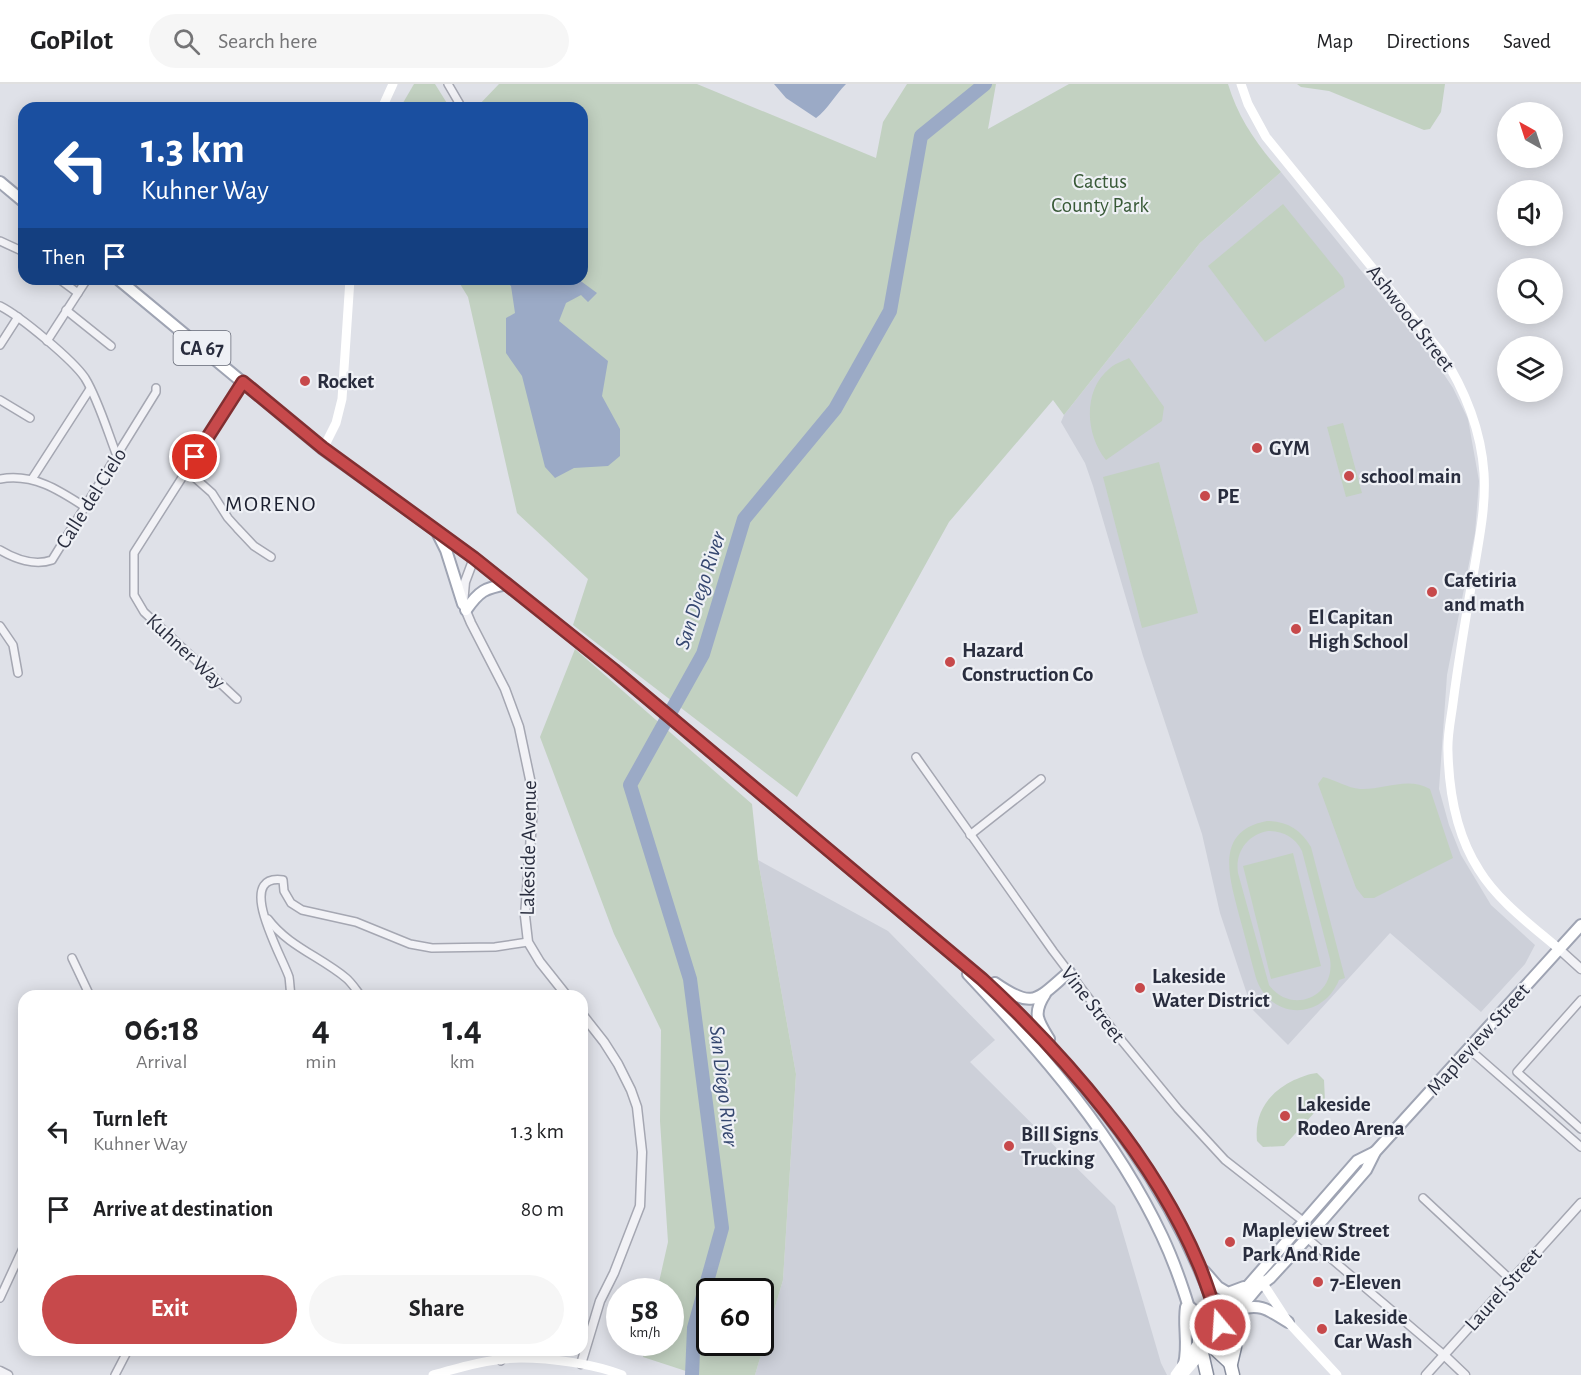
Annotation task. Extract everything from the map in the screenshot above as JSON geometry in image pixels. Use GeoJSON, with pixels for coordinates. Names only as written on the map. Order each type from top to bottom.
{"type":"FeatureCollection","features":[{"type":"Feature","properties":{"kind":"highway"},"geometry":{"type":"LineString","coordinates":[[1203,1347],[1232,1369],[1238,1311]]}},
{"type":"Feature","properties":{"kind":"highway","name":"CA 67"},"geometry":{"type":"LineString","coordinates":[[1218,1326],[1232,1369]]}},
{"type":"Feature","properties":{"kind":"highway","name":"CA 67"},"geometry":{"type":"LineString","coordinates":[[1203,1347],[1208,1375]]}},
{"type":"Feature","properties":{"kind":"main road"},"geometry":{"type":"LineString","coordinates":[[385,102],[393,84]]}},
{"type":"Feature","properties":{"kind":"main road","name":"Ashwood Street"},"geometry":{"type":"LineString","coordinates":[[1241,84],[1248,104],[1266,137],[1440,351],[1455,374],[1471,411],[1482,453],[1483,517],[1457,672],[1448,750],[1449,773],[1460,829],[1478,870],[1492,889],[1559,949]]}},
{"type":"Feature","properties":{"kind":"main road"},"geometry":{"type":"LineString","coordinates":[[0,182],[18,197]]}},
{"type":"Feature","properties":{"kind":"main road","name":"CA 67"},"geometry":{"type":"LineString","coordinates":[[125,285],[323,448],[474,558],[564,629],[997,992],[1090,1092],[1151,1176],[1176,1218],[1198,1263],[1218,1326]]}},
{"type":"Feature","properties":{"kind":"main road"},"geometry":{"type":"LineString","coordinates":[[323,448],[336,423],[342,399],[350,285]]}},
{"type":"Feature","properties":{"kind":"main road"},"geometry":{"type":"LineString","coordinates":[[436,531],[446,550],[464,607],[483,590],[507,584]]}},
{"type":"Feature","properties":{"kind":"main road","name":"Mapleview Street"},"geometry":{"type":"LineString","coordinates":[[1218,1326],[1238,1311],[1257,1280],[1307,1238],[1366,1170],[1375,1152],[1581,925]]}},
{"type":"Feature","properties":{"kind":"main road"},"geometry":{"type":"LineString","coordinates":[[939,943],[1021,999],[1035,998],[1069,972]]}},
{"type":"Feature","properties":{"kind":"main road","name":"CA 67"},"geometry":{"type":"LineString","coordinates":[[939,943],[1026,1036],[1080,1100],[1105,1136],[1133,1180],[1158,1227],[1203,1347]]}},
{"type":"Feature","properties":{"kind":"main road"},"geometry":{"type":"LineString","coordinates":[[1047,991],[1040,1002],[1037,1017],[1060,1058]]}},
{"type":"Feature","properties":{"kind":"main road","name":"Mapleview Street"},"geometry":{"type":"LineString","coordinates":[[1175,1375],[1203,1347],[1303,1221],[1357,1161],[1375,1152]]}},
{"type":"Feature","properties":{"kind":"main road"},"geometry":{"type":"LineString","coordinates":[[1198,1263],[1218,1287],[1228,1293],[1257,1280],[1288,1322],[1337,1375]]}},
{"type":"Feature","properties":{"kind":"main road"},"geometry":{"type":"LineString","coordinates":[[1188,1304],[1205,1323],[1218,1326]]}},
{"type":"Feature","properties":{"kind":"main road"},"geometry":{"type":"LineString","coordinates":[[1183,1369],[1188,1346],[1185,1315],[1188,1304]]}},
{"type":"Feature","properties":{"kind":"main road"},"geometry":{"type":"LineString","coordinates":[[1238,1311],[1256,1305],[1288,1322]]}},
{"type":"Feature","properties":{"kind":"main road"},"geometry":{"type":"LineString","coordinates":[[433,1375],[478,1364],[520,1358],[581,1364],[622,1375]]}},
{"type":"Feature","properties":{"kind":"street"},"geometry":{"type":"LineString","coordinates":[[448,84],[458,102]]}},
{"type":"Feature","properties":{"kind":"street"},"geometry":{"type":"LineString","coordinates":[[0,241],[18,249]]}},
{"type":"Feature","properties":{"kind":"street"},"geometry":{"type":"LineString","coordinates":[[67,285],[78,293]]}},
{"type":"Feature","properties":{"kind":"street"},"geometry":{"type":"LineString","coordinates":[[47,341],[83,285]]}},
{"type":"Feature","properties":{"kind":"street"},"geometry":{"type":"LineString","coordinates":[[0,306],[18,317],[77,369],[90,388],[117,456]]}},
{"type":"Feature","properties":{"kind":"street"},"geometry":{"type":"LineString","coordinates":[[66,310],[111,345]]}},
{"type":"Feature","properties":{"kind":"street"},"geometry":{"type":"LineString","coordinates":[[0,345],[18,317]]}},
{"type":"Feature","properties":{"kind":"street","name":"Kuhner Way"},"geometry":{"type":"LineString","coordinates":[[237,699],[144,612],[134,596],[134,553],[243,382]]}},
{"type":"Feature","properties":{"kind":"street"},"geometry":{"type":"LineString","coordinates":[[32,479],[90,388]]}},
{"type":"Feature","properties":{"kind":"street","name":"Calle del Cielo"},"geometry":{"type":"LineString","coordinates":[[0,550],[25,561],[45,563],[52,560],[156,392],[156,388]]}},
{"type":"Feature","properties":{"kind":"street"},"geometry":{"type":"LineString","coordinates":[[1,403],[30,418]]}},
{"type":"Feature","properties":{"kind":"street"},"geometry":{"type":"LineString","coordinates":[[186,470],[212,493],[228,518],[254,546],[271,557]]}},
{"type":"Feature","properties":{"kind":"street"},"geometry":{"type":"LineString","coordinates":[[0,479],[32,479],[58,489],[85,507]]}},
{"type":"Feature","properties":{"kind":"street"},"geometry":{"type":"LineString","coordinates":[[464,607],[465,582],[474,558]]}},
{"type":"Feature","properties":{"kind":"street","name":"Lakeside Avenue"},"geometry":{"type":"LineString","coordinates":[[464,607],[505,689],[528,761],[533,808],[525,916],[528,942],[540,962],[562,990]]}},
{"type":"Feature","properties":{"kind":"street"},"geometry":{"type":"LineString","coordinates":[[0,626],[13,645],[18,673]]}},
{"type":"Feature","properties":{"kind":"street","name":"Vine Street"},"geometry":{"type":"LineString","coordinates":[[916,757],[1069,972],[1178,1109],[1225,1160],[1303,1221]]}},
{"type":"Feature","properties":{"kind":"street"},"geometry":{"type":"LineString","coordinates":[[970,835],[1041,779]]}},
{"type":"Feature","properties":{"kind":"street"},"geometry":{"type":"LineString","coordinates":[[290,990],[289,979],[263,912],[261,892],[267,881],[274,879],[283,880],[284,891],[291,903],[302,910],[356,922],[410,944],[432,948],[495,947],[528,942]]}},
{"type":"Feature","properties":{"kind":"street"},"geometry":{"type":"LineString","coordinates":[[263,912],[275,928],[295,945],[327,964],[348,980],[356,990]]}},
{"type":"Feature","properties":{"kind":"street","name":"Ashwood Street"},"geometry":{"type":"LineString","coordinates":[[1559,949],[1581,969]]}},
{"type":"Feature","properties":{"kind":"street"},"geometry":{"type":"LineString","coordinates":[[72,958],[87,990]]}},
{"type":"Feature","properties":{"kind":"street"},"geometry":{"type":"LineString","coordinates":[[1581,1000],[1517,1072],[1581,1129]]}},
{"type":"Feature","properties":{"kind":"street"},"geometry":{"type":"LineString","coordinates":[[588,1022],[618,1064],[631,1090],[637,1107],[641,1133],[642,1163],[640,1206],[614,1273],[600,1301],[588,1341]]}},
{"type":"Feature","properties":{"kind":"street"},"geometry":{"type":"LineString","coordinates":[[1468,1049],[1581,1148]]}},
{"type":"Feature","properties":{"kind":"street"},"geometry":{"type":"LineString","coordinates":[[1423,1198],[1511,1280]]}},
{"type":"Feature","properties":{"kind":"street","name":"Laurel Street"},"geometry":{"type":"LineString","coordinates":[[1426,1375],[1581,1203]]}},
{"type":"Feature","properties":{"kind":"street"},"geometry":{"type":"LineString","coordinates":[[1307,1238],[1466,1375]]}},
{"type":"Feature","properties":{"kind":"street"},"geometry":{"type":"LineString","coordinates":[[0,1298],[18,1258]]}},
{"type":"Feature","properties":{"kind":"street"},"geometry":{"type":"LineString","coordinates":[[116,1375],[125,1356]]}},
{"type":"Feature","properties":{"kind":"street"},"geometry":{"type":"LineString","coordinates":[[500,1356],[501,1360]]}},
{"type":"Feature","properties":{"kind":"street"},"geometry":{"type":"LineString","coordinates":[[581,1364],[583,1356]]}},
{"type":"Feature","properties":{"kind":"street"},"geometry":{"type":"LineString","coordinates":[[0,1371],[8,1375]]}},
{"type":"Feature","properties":{"kind":"shaded area","name":"El Capitan High School"},"geometry":{"type":"Polygon","coordinates":[[[1281,172],[1437,364],[1453,388],[1468,419],[1479,481],[1475,533],[1447,675],[1439,789],[1449,825],[1461,855],[1491,905],[1535,945],[1525,964],[1481,1012],[1390,933],[1288,1045],[1252,1009],[1220,913],[1202,834],[1143,656],[1093,486],[1085,463],[1061,422],[1064,415],[1200,243],[1281,172]]]}},
{"type":"Feature","properties":{"kind":"shaded area"},"geometry":{"type":"Polygon","coordinates":[[[758,860],[888,931],[995,1040],[970,1062],[1115,1206],[1161,1363],[1167,1375],[755,1375],[761,1356],[774,1356],[774,1311],[783,1280],[796,1074],[758,860]]]}},
{"type":"Feature","properties":{"kind":"green space"},"geometry":{"type":"Polygon","coordinates":[[[414,84],[435,84],[446,102],[404,102],[414,84]]]}},
{"type":"Feature","properties":{"kind":"green space","name":"Cactus County Park"},"geometry":{"type":"Polygon","coordinates":[[[499,84],[697,84],[876,158],[883,122],[907,84],[996,84],[988,129],[1069,84],[1228,84],[1237,108],[1250,131],[1281,172],[1200,243],[1064,415],[1053,400],[949,522],[797,797],[573,625],[588,579],[517,513],[468,297],[461,285],[588,285],[588,102],[482,102],[499,84]]]}},
{"type":"Feature","properties":{"kind":"green space"},"geometry":{"type":"Polygon","coordinates":[[[1297,84],[1445,84],[1441,112],[1430,129],[1424,130],[1329,91],[1301,87],[1297,84]]]}},
{"type":"Feature","properties":{"kind":"green space"},"geometry":{"type":"Polygon","coordinates":[[[1283,204],[1343,278],[1345,287],[1265,342],[1208,266],[1283,204]]]}},
{"type":"Feature","properties":{"kind":"green space"},"geometry":{"type":"Polygon","coordinates":[[[1129,358],[1164,407],[1162,421],[1106,460],[1094,439],[1090,414],[1091,401],[1100,378],[1111,367],[1129,358]]]}},
{"type":"Feature","properties":{"kind":"green space"},"geometry":{"type":"Polygon","coordinates":[[[1343,423],[1362,493],[1346,497],[1327,427],[1343,423]]]}},
{"type":"Feature","properties":{"kind":"green space"},"geometry":{"type":"Polygon","coordinates":[[[1159,462],[1198,613],[1142,628],[1103,477],[1159,462]]]}},
{"type":"Feature","properties":{"kind":"green space"},"geometry":{"type":"Polygon","coordinates":[[[575,649],[752,804],[758,860],[796,1074],[783,1280],[774,1311],[774,1278],[696,1278],[696,1356],[761,1356],[755,1375],[698,1375],[643,1357],[684,1356],[684,1278],[660,1278],[668,1242],[660,1121],[661,1030],[614,934],[540,737],[575,649]]]}},
{"type":"Feature","properties":{"kind":"green space"},"geometry":{"type":"Polygon","coordinates":[[[1323,777],[1360,789],[1413,784],[1430,789],[1453,858],[1374,898],[1364,898],[1356,888],[1318,784],[1323,777]]]}},
{"type":"Feature","properties":{"kind":"green space"},"geometry":{"type":"Polygon","coordinates":[[[1267,821],[1287,825],[1298,831],[1311,847],[1345,978],[1339,980],[1321,1003],[1309,1008],[1296,1010],[1284,1008],[1272,1002],[1263,992],[1256,978],[1235,901],[1229,858],[1232,846],[1239,835],[1250,826],[1267,821]],[[1273,831],[1261,833],[1248,841],[1238,858],[1238,873],[1269,985],[1278,994],[1289,999],[1300,1000],[1310,998],[1326,983],[1330,972],[1330,959],[1302,851],[1292,839],[1273,831]]]}},
{"type":"Feature","properties":{"kind":"green space"},"geometry":{"type":"Polygon","coordinates":[[[1293,853],[1321,966],[1271,979],[1243,866],[1293,853]]]}},
{"type":"Feature","properties":{"kind":"green space","name":"Lakeside Rodeo Arena"},"geometry":{"type":"Polygon","coordinates":[[[1317,1073],[1324,1080],[1325,1101],[1284,1146],[1263,1147],[1257,1141],[1257,1131],[1258,1121],[1265,1104],[1285,1085],[1317,1073]]]}},
{"type":"Feature","properties":{"kind":"water"},"geometry":{"type":"Polygon","coordinates":[[[774,84],[846,84],[816,118],[786,98],[774,84]]]}},
{"type":"Feature","properties":{"kind":"water"},"geometry":{"type":"Polygon","coordinates":[[[586,285],[597,293],[588,302],[581,295],[566,303],[559,321],[608,361],[602,396],[620,429],[620,456],[608,466],[574,468],[555,478],[545,467],[522,376],[506,353],[506,318],[515,313],[511,286],[586,285]]]}},
{"type":"Feature","properties":{"kind":"waterway","name":"San Diego River"},"geometry":{"type":"LineString","coordinates":[[692,1375],[694,1328],[722,1228],[690,979],[630,785],[703,654],[744,519],[835,409],[890,311],[921,136],[985,84]]}},
{"type":"Feature","properties":{"kind":"place","name":"Rocket"},"geometry":{"type":"Point","coordinates":[305,381]}},
{"type":"Feature","properties":{"kind":"place","name":"GYM"},"geometry":{"type":"Point","coordinates":[1257,448]}},
{"type":"Feature","properties":{"kind":"place","name":"school main"},"geometry":{"type":"Point","coordinates":[1349,476]}},
{"type":"Feature","properties":{"kind":"place","name":"PE"},"geometry":{"type":"Point","coordinates":[1205,496]}},
{"type":"Feature","properties":{"kind":"place","name":"Cafetiria and math"},"geometry":{"type":"Point","coordinates":[1432,592]}},
{"type":"Feature","properties":{"kind":"place","name":"El Capitan High School"},"geometry":{"type":"Point","coordinates":[1296,629]}},
{"type":"Feature","properties":{"kind":"place","name":"Hazard Construction Co"},"geometry":{"type":"Point","coordinates":[950,662]}},
{"type":"Feature","properties":{"kind":"place","name":"Lakeside Water District"},"geometry":{"type":"Point","coordinates":[1140,988]}},
{"type":"Feature","properties":{"kind":"place","name":"Lakeside Rodeo Arena"},"geometry":{"type":"Point","coordinates":[1285,1116]}},
{"type":"Feature","properties":{"kind":"place","name":"Bill Signs Trucking"},"geometry":{"type":"Point","coordinates":[1009,1146]}},
{"type":"Feature","properties":{"kind":"place","name":"Mapleview Street Park And Ride"},"geometry":{"type":"Point","coordinates":[1230,1242]}},
{"type":"Feature","properties":{"kind":"place","name":"7-Eleven"},"geometry":{"type":"Point","coordinates":[1318,1282]}},
{"type":"Feature","properties":{"kind":"place","name":"Lakeside Car Wash"},"geometry":{"type":"Point","coordinates":[1322,1329]}},
{"type":"Feature","properties":{"kind":"district","name":"MORENO"},"geometry":{"type":"Point","coordinates":[271,503]}},
{"type":"Feature","properties":{"kind":"route"},"geometry":{"type":"LineString","coordinates":[[195,457],[243,382],[323,448],[523,596],[982,979],[1027,1022],[1090,1092],[1151,1176],[1176,1218],[1198,1263],[1220,1325]]}}]}
